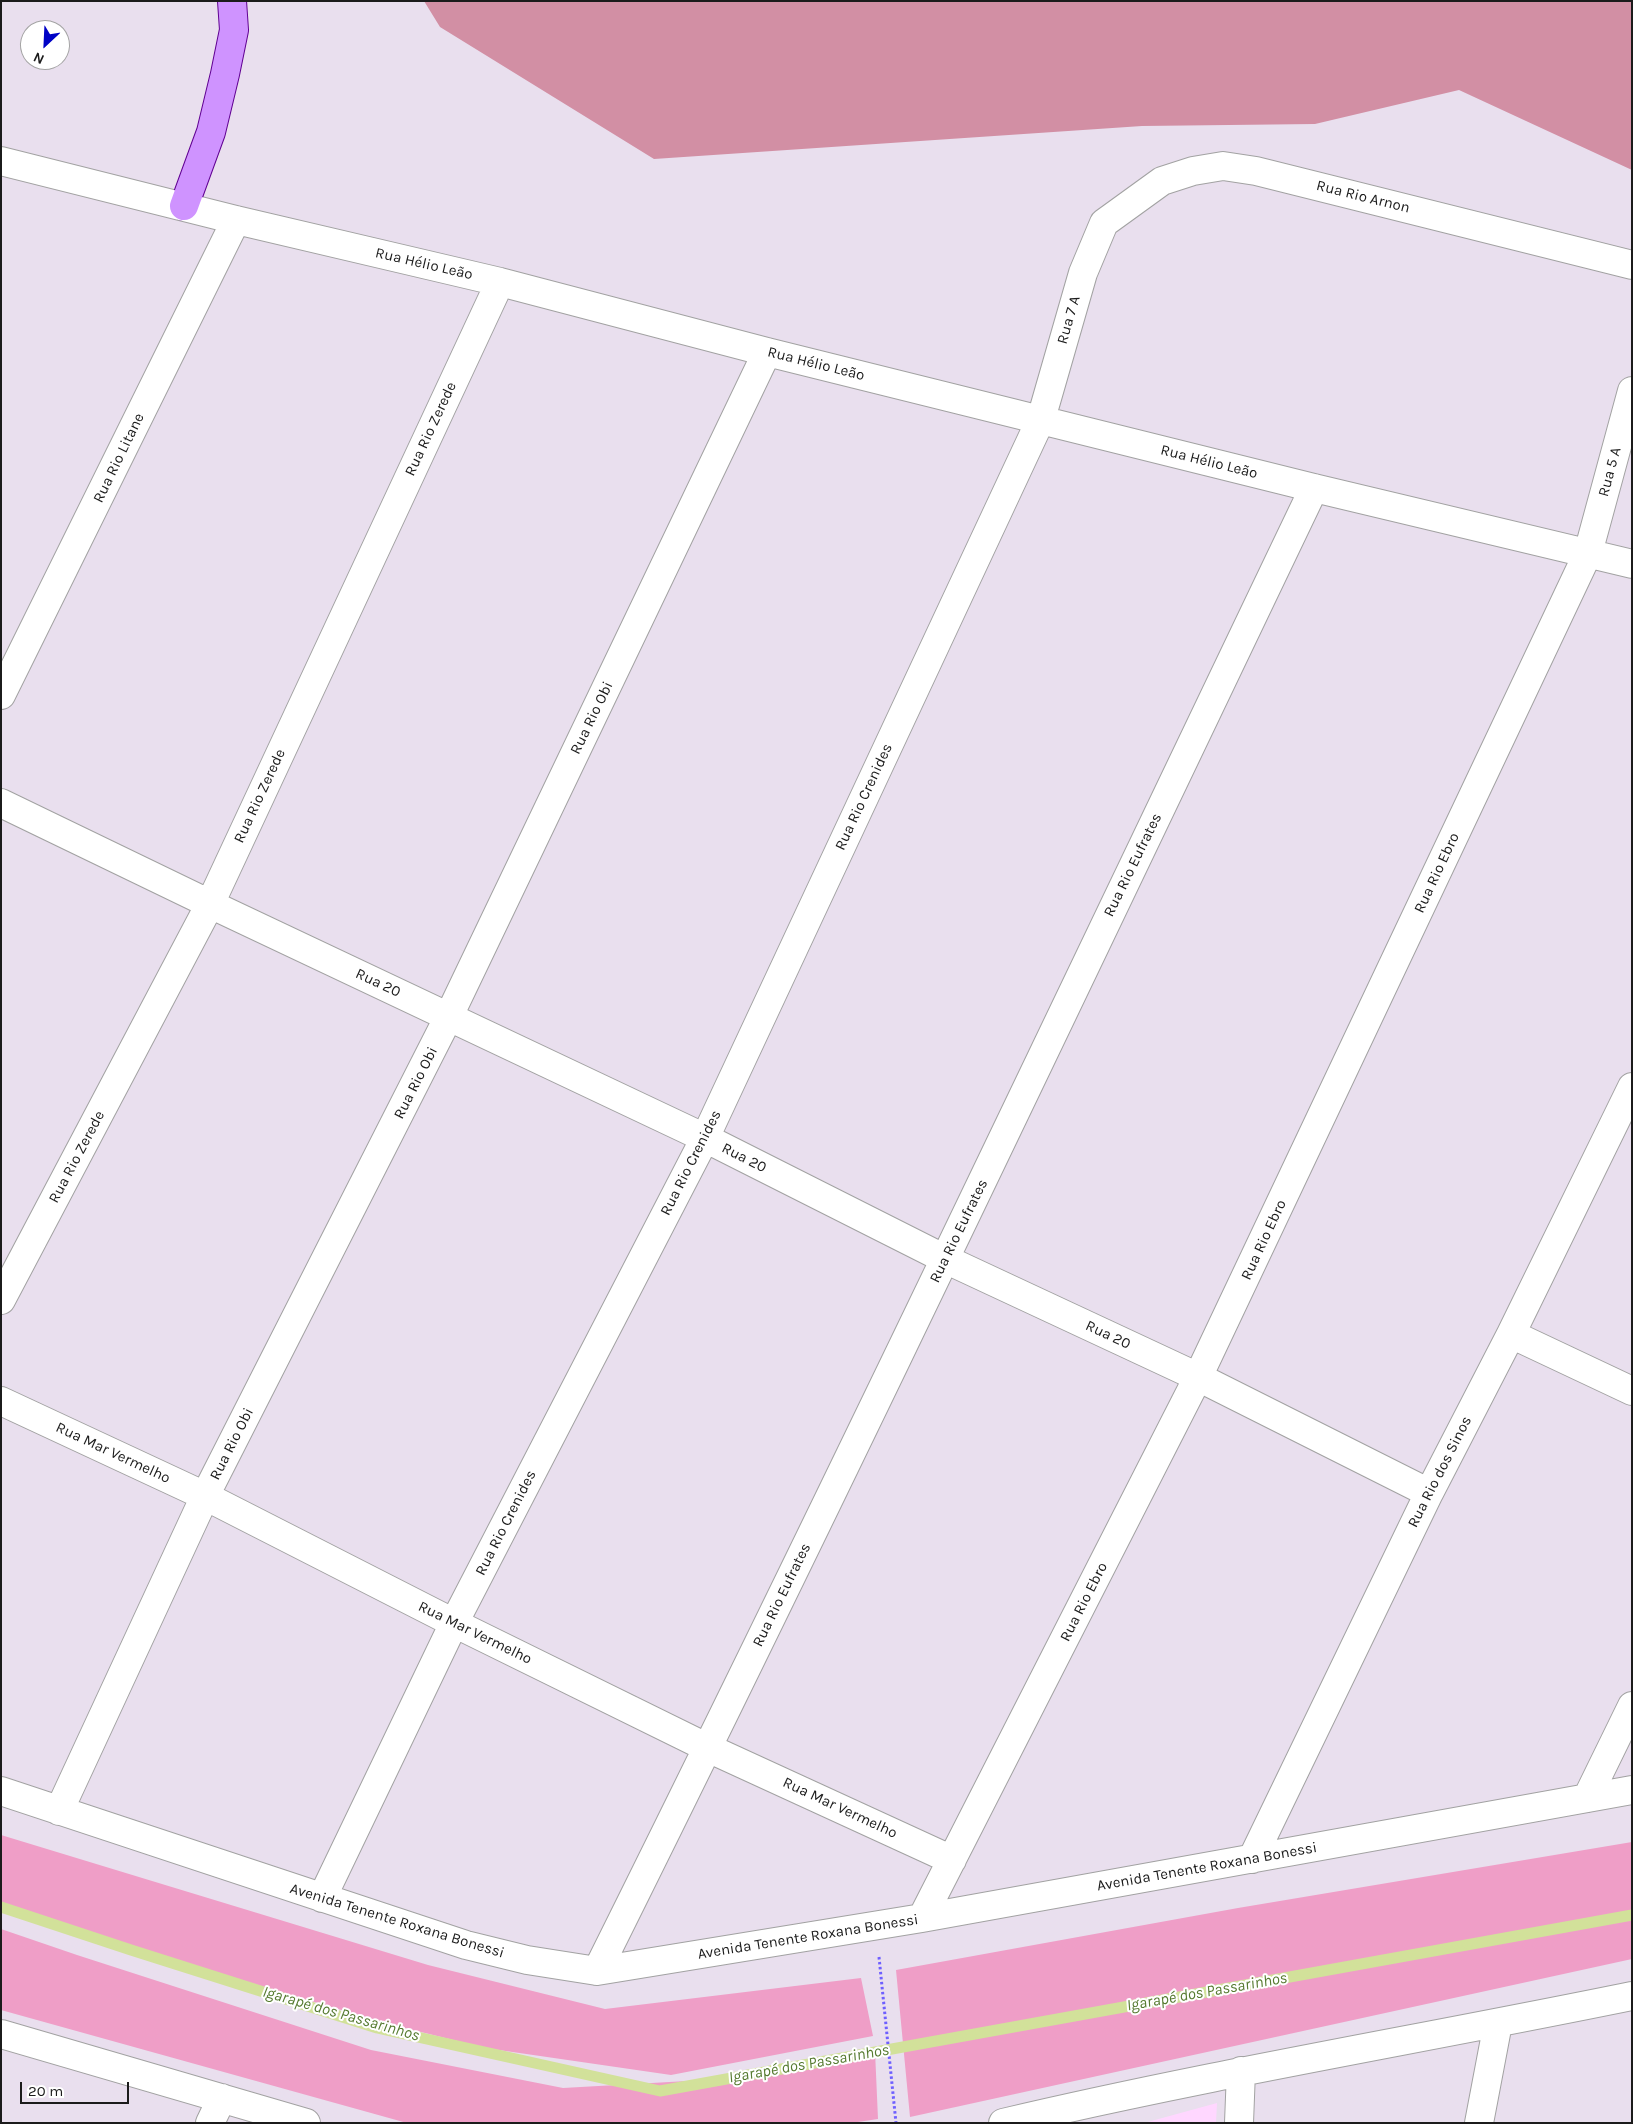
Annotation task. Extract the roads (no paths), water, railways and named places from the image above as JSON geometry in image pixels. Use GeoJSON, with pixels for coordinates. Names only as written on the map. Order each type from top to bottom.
{"type":"FeatureCollection","features":[{"type":"Feature","properties":{"kind":"main road"},"geometry":{"type":"LineString","coordinates":[[184,206],[211,132],[225,74],[234,30],[232,1]]}},
{"type":"Feature","properties":{"kind":"street","name":"Rua Hélio Leão"},"geometry":{"type":"LineString","coordinates":[[1,161],[236,220],[500,282],[767,352],[1314,488],[1632,564]]}},
{"type":"Feature","properties":{"kind":"street","name":"Rua Rio Arnon"},"geometry":{"type":"LineString","coordinates":[[1104,223],[1162,181],[1193,171],[1223,166],[1256,171],[1632,265]]}},
{"type":"Feature","properties":{"kind":"street","name":"Rua Rio Litane"},"geometry":{"type":"LineString","coordinates":[[1,695],[236,220]]}},
{"type":"Feature","properties":{"kind":"street","name":"Rua 7 A"},"geometry":{"type":"LineString","coordinates":[[1041,419],[1083,273],[1104,223]]}},
{"type":"Feature","properties":{"kind":"street","name":"Rua Rio Zerede"},"geometry":{"type":"LineString","coordinates":[[1,1300],[210,904],[500,282]]}},
{"type":"Feature","properties":{"kind":"street","name":"Rua Rio Obi"},"geometry":{"type":"LineString","coordinates":[[59,1811],[205,1496],[450,1016],[767,352]]}},
{"type":"Feature","properties":{"kind":"street","name":"Rua 5 A"},"geometry":{"type":"LineString","coordinates":[[1588,553],[1632,390]]}},
{"type":"Feature","properties":{"kind":"street","name":"Rua Rio Crenides"},"geometry":{"type":"LineString","coordinates":[[322,1898],[454,1623],[705,1138],[1041,419]]}},
{"type":"Feature","properties":{"kind":"street","name":"Rua Rio Eufrates"},"geometry":{"type":"LineString","coordinates":[[597,1971],[708,1748],[945,1259],[1314,488]]}},
{"type":"Feature","properties":{"kind":"street","name":"Rua Rio Ebro"},"geometry":{"type":"LineString","coordinates":[[922,1918],[1198,1377],[1588,553]]}},
{"type":"Feature","properties":{"kind":"street","name":"Rua 20"},"geometry":{"type":"LineString","coordinates":[[1,803],[705,1138],[945,1259],[1198,1377],[1429,1493]]}},
{"type":"Feature","properties":{"kind":"street","name":"Rua Rio dos Sinos"},"geometry":{"type":"LineString","coordinates":[[1252,1858],[1429,1493],[1511,1334],[1632,1087]]}},
{"type":"Feature","properties":{"kind":"street"},"geometry":{"type":"LineString","coordinates":[[1511,1334],[1632,1391]]}},
{"type":"Feature","properties":{"kind":"street","name":"Rua Mar Vermelho"},"geometry":{"type":"LineString","coordinates":[[1,1401],[205,1496],[454,1623],[708,1748],[952,1860]]}},
{"type":"Feature","properties":{"kind":"street"},"geometry":{"type":"LineString","coordinates":[[1587,1798],[1632,1706]]}},
{"type":"Feature","properties":{"kind":"street","name":"Avenida Tenente Roxana Bonessi"},"geometry":{"type":"LineString","coordinates":[[1,1791],[466,1945],[527,1960],[597,1971],[922,1918],[1632,1790]]}},
{"type":"Feature","properties":{"kind":"street"},"geometry":{"type":"LineString","coordinates":[[1002,2123],[1114,2097],[1241,2071],[1498,2024],[1632,1996]]}},
{"type":"Feature","properties":{"kind":"street"},"geometry":{"type":"LineString","coordinates":[[1479,2123],[1498,2024]]}},
{"type":"Feature","properties":{"kind":"street"},"geometry":{"type":"LineString","coordinates":[[1,2034],[306,2123]]}},
{"type":"Feature","properties":{"kind":"street"},"geometry":{"type":"LineString","coordinates":[[1239,2123],[1241,2071]]}},
{"type":"Feature","properties":{"kind":"street"},"geometry":{"type":"LineString","coordinates":[[210,2123],[222,2098]]}},
{"type":"Feature","properties":{"kind":"waterway","name":"Igarapé dos Passarinhos"},"geometry":{"type":"LineString","coordinates":[[1,1907],[377,2028],[660,2091],[1632,1915]]}}]}
